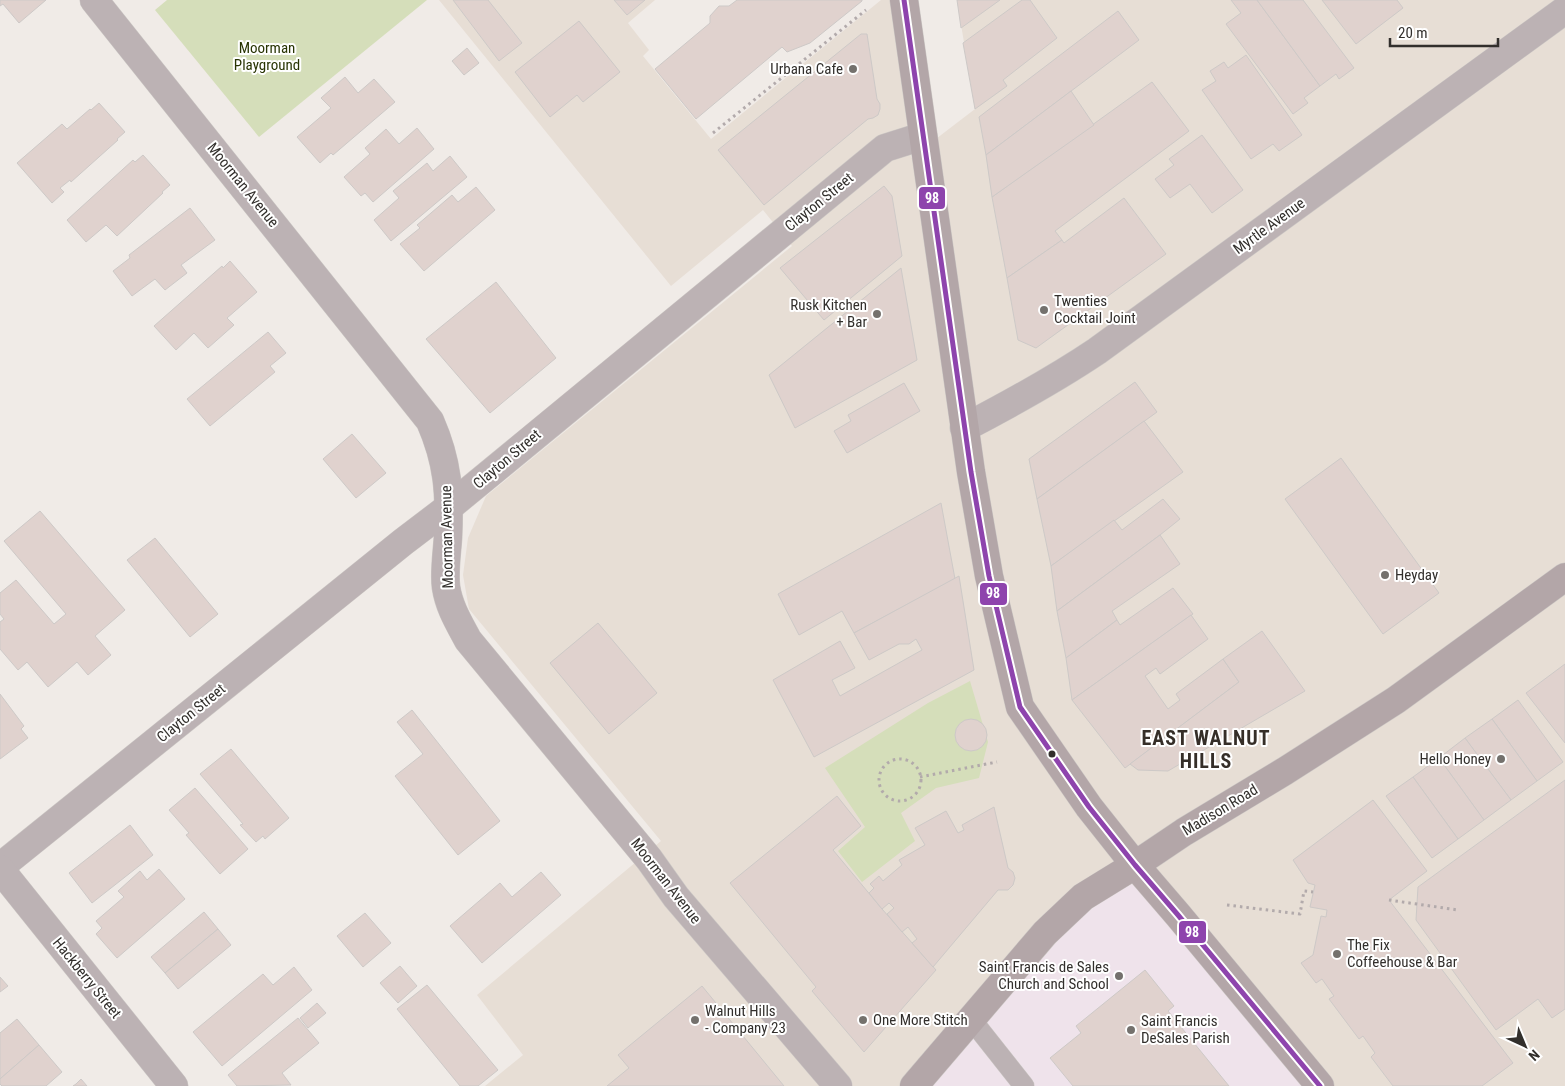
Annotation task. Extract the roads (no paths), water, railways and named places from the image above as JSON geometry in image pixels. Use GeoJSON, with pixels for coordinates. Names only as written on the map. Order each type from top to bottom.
{"type":"FeatureCollection","features":[{"type":"Feature","properties":{"kind":"street","name":"Moorman Avenue"},"geometry":{"type":"LineString","coordinates":[[94,0],[430,421],[440,444],[445,467],[449,507],[446,586],[453,613],[468,640],[649,859],[676,897],[838,1086]]}},
{"type":"Feature","properties":{"kind":"street"},"geometry":{"type":"LineString","coordinates":[[904,0],[964,428],[989,576],[1020,708],[1089,807],[1135,865],[1320,1086]]}},
{"type":"Feature","properties":{"kind":"street","name":"Myrtle Avenue"},"geometry":{"type":"LineString","coordinates":[[964,428],[1066,373],[1565,10]]}},
{"type":"Feature","properties":{"kind":"street","name":"Clayton Street"},"geometry":{"type":"LineString","coordinates":[[0,868],[396,547],[449,507],[885,148],[923,136]]}},
{"type":"Feature","properties":{"kind":"street","name":"Madison Road"},"geometry":{"type":"LineString","coordinates":[[914,1086],[1045,932],[1083,897],[1396,700],[1565,577]]}},
{"type":"Feature","properties":{"kind":"street","name":"Hackberry Street"},"geometry":{"type":"LineString","coordinates":[[0,868],[174,1086]]}},
{"type":"Feature","properties":{"kind":"lane"},"geometry":{"type":"LineString","coordinates":[[971,1019],[1024,1086]]}},
{"type":"Feature","properties":{"kind":"place","name":"Urbana Cafe"},"geometry":{"type":"Point","coordinates":[853,69]}},
{"type":"Feature","properties":{"kind":"place","name":"Twenties Cocktail Joint"},"geometry":{"type":"Point","coordinates":[1044,310]}},
{"type":"Feature","properties":{"kind":"place","name":"Rusk Kitchen + Bar"},"geometry":{"type":"Point","coordinates":[877,314]}},
{"type":"Feature","properties":{"kind":"place","name":"Heyday"},"geometry":{"type":"Point","coordinates":[1385,575]}},
{"type":"Feature","properties":{"kind":"place","name":"Hello Honey"},"geometry":{"type":"Point","coordinates":[1501,759]}},
{"type":"Feature","properties":{"kind":"place","name":"The Fix Coffeehouse & Bar"},"geometry":{"type":"Point","coordinates":[1337,954]}},
{"type":"Feature","properties":{"kind":"place","name":"Saint Francis de Sales Church and School"},"geometry":{"type":"Point","coordinates":[1119,976]}},
{"type":"Feature","properties":{"kind":"place","name":"Walnut Hills - Company 23"},"geometry":{"type":"Point","coordinates":[695,1020]}},
{"type":"Feature","properties":{"kind":"place","name":"One More Stitch"},"geometry":{"type":"Point","coordinates":[863,1020]}},
{"type":"Feature","properties":{"kind":"place","name":"Saint Francis DeSales Parish"},"geometry":{"type":"Point","coordinates":[1131,1030]}},
{"type":"Feature","properties":{"kind":"district","name":"EAST WALNUT HILLS"},"geometry":{"type":"Point","coordinates":[1206,750]}},
{"type":"Feature","properties":{"kind":"park label","name":"Moorman Playground"},"geometry":{"type":"Point","coordinates":[267,56]}}]}
